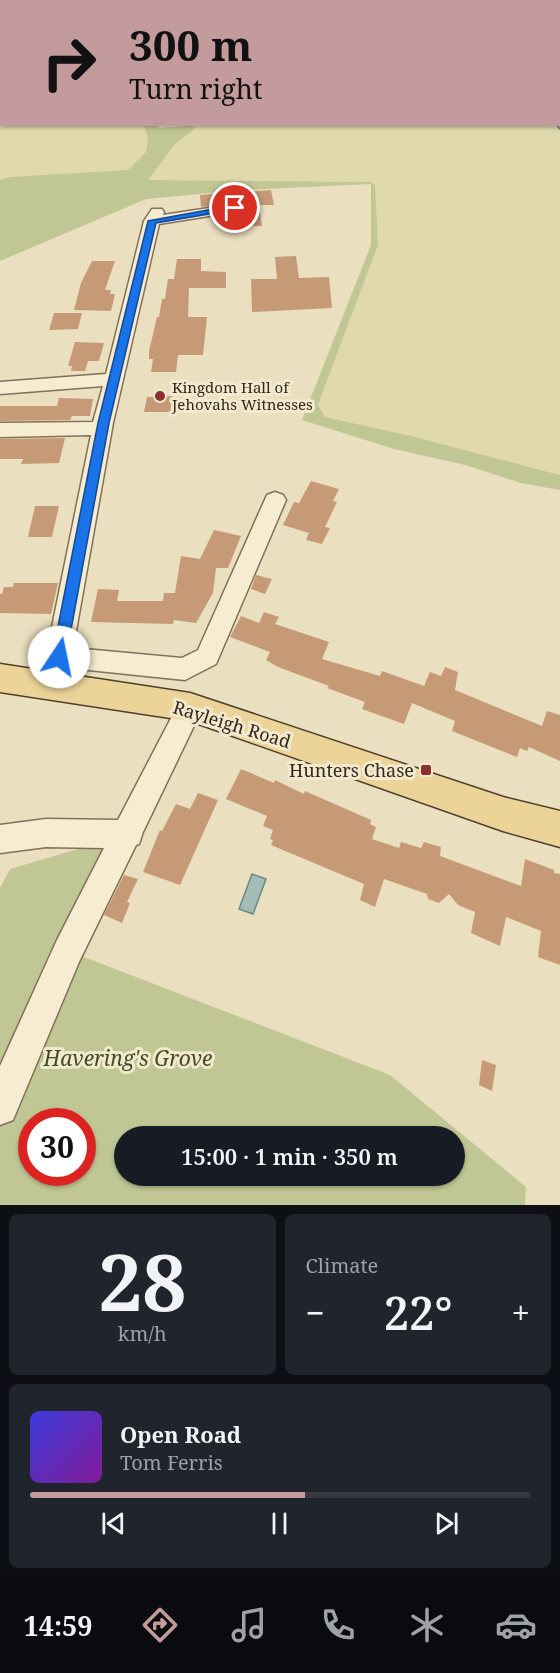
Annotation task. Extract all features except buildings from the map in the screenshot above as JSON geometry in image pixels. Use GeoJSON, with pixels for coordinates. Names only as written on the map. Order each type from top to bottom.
{"type":"FeatureCollection","features":[{"type":"Feature","properties":{"kind":"main road","name":"Rayleigh Road"},"geometry":{"type":"LineString","coordinates":[[0,678],[56,671],[190,707],[503,813],[560,829]]}},
{"type":"Feature","properties":{"kind":"street"},"geometry":{"type":"LineString","coordinates":[[56,671],[102,428],[154,217],[235,208]]}},
{"type":"Feature","properties":{"kind":"street"},"geometry":{"type":"LineString","coordinates":[[0,388],[114,379]]}},
{"type":"Feature","properties":{"kind":"street"},"geometry":{"type":"LineString","coordinates":[[0,430],[102,428]]}},
{"type":"Feature","properties":{"kind":"street","name":"Rayleigh Road"},"geometry":{"type":"LineString","coordinates":[[56,671],[185,669],[207,657],[275,500]]}},
{"type":"Feature","properties":{"kind":"street"},"geometry":{"type":"LineString","coordinates":[[0,1107],[68,951],[129,834],[190,707]]}},
{"type":"Feature","properties":{"kind":"street"},"geometry":{"type":"LineString","coordinates":[[0,839],[46,833],[129,834]]}},
{"type":"Feature","properties":{"kind":"shaded area"},"geometry":{"type":"Polygon","coordinates":[[[0,126],[144,126],[148,139],[146,152],[128,170],[10,177],[0,180],[0,126]]]}},
{"type":"Feature","properties":{"kind":"shaded area"},"geometry":{"type":"Polygon","coordinates":[[[195,126],[560,126],[560,475],[411,436],[325,417],[318,406],[378,245],[375,185],[371,182],[148,180],[175,144],[195,126]]]}},
{"type":"Feature","properties":{"kind":"green space"},"geometry":{"type":"Polygon","coordinates":[[[144,126],[160,126],[158,128],[195,126],[175,144],[148,180],[371,182],[375,185],[378,245],[318,405],[325,417],[411,436],[560,475],[560,490],[521,483],[465,465],[394,449],[302,420],[371,245],[371,184],[242,190],[146,199],[0,261],[0,180],[10,177],[128,170],[146,152],[148,139],[144,126]]]}},
{"type":"Feature","properties":{"kind":"green space","name":"Havering's Grove"},"geometry":{"type":"Polygon","coordinates":[[[129,834],[71,952],[390,1075],[452,1126],[114,1126],[114,1186],[465,1186],[465,1137],[526,1187],[525,1205],[0,1205],[0,888],[10,869],[129,834]]]}},
{"type":"Feature","properties":{"kind":"water"},"geometry":{"type":"Polygon","coordinates":[[[252,874],[266,879],[253,914],[239,909],[252,874]]]}},
{"type":"Feature","properties":{"kind":"place","name":"Kingdom Hall of Jehovahs Witnesses"},"geometry":{"type":"Point","coordinates":[160,396]}},
{"type":"Feature","properties":{"kind":"place","name":"Hunters Chase"},"geometry":{"type":"Point","coordinates":[426,770]}},
{"type":"Feature","properties":{"kind":"route"},"geometry":{"type":"LineString","coordinates":[[59,657],[103,423],[152,221],[235,208]]}}]}
